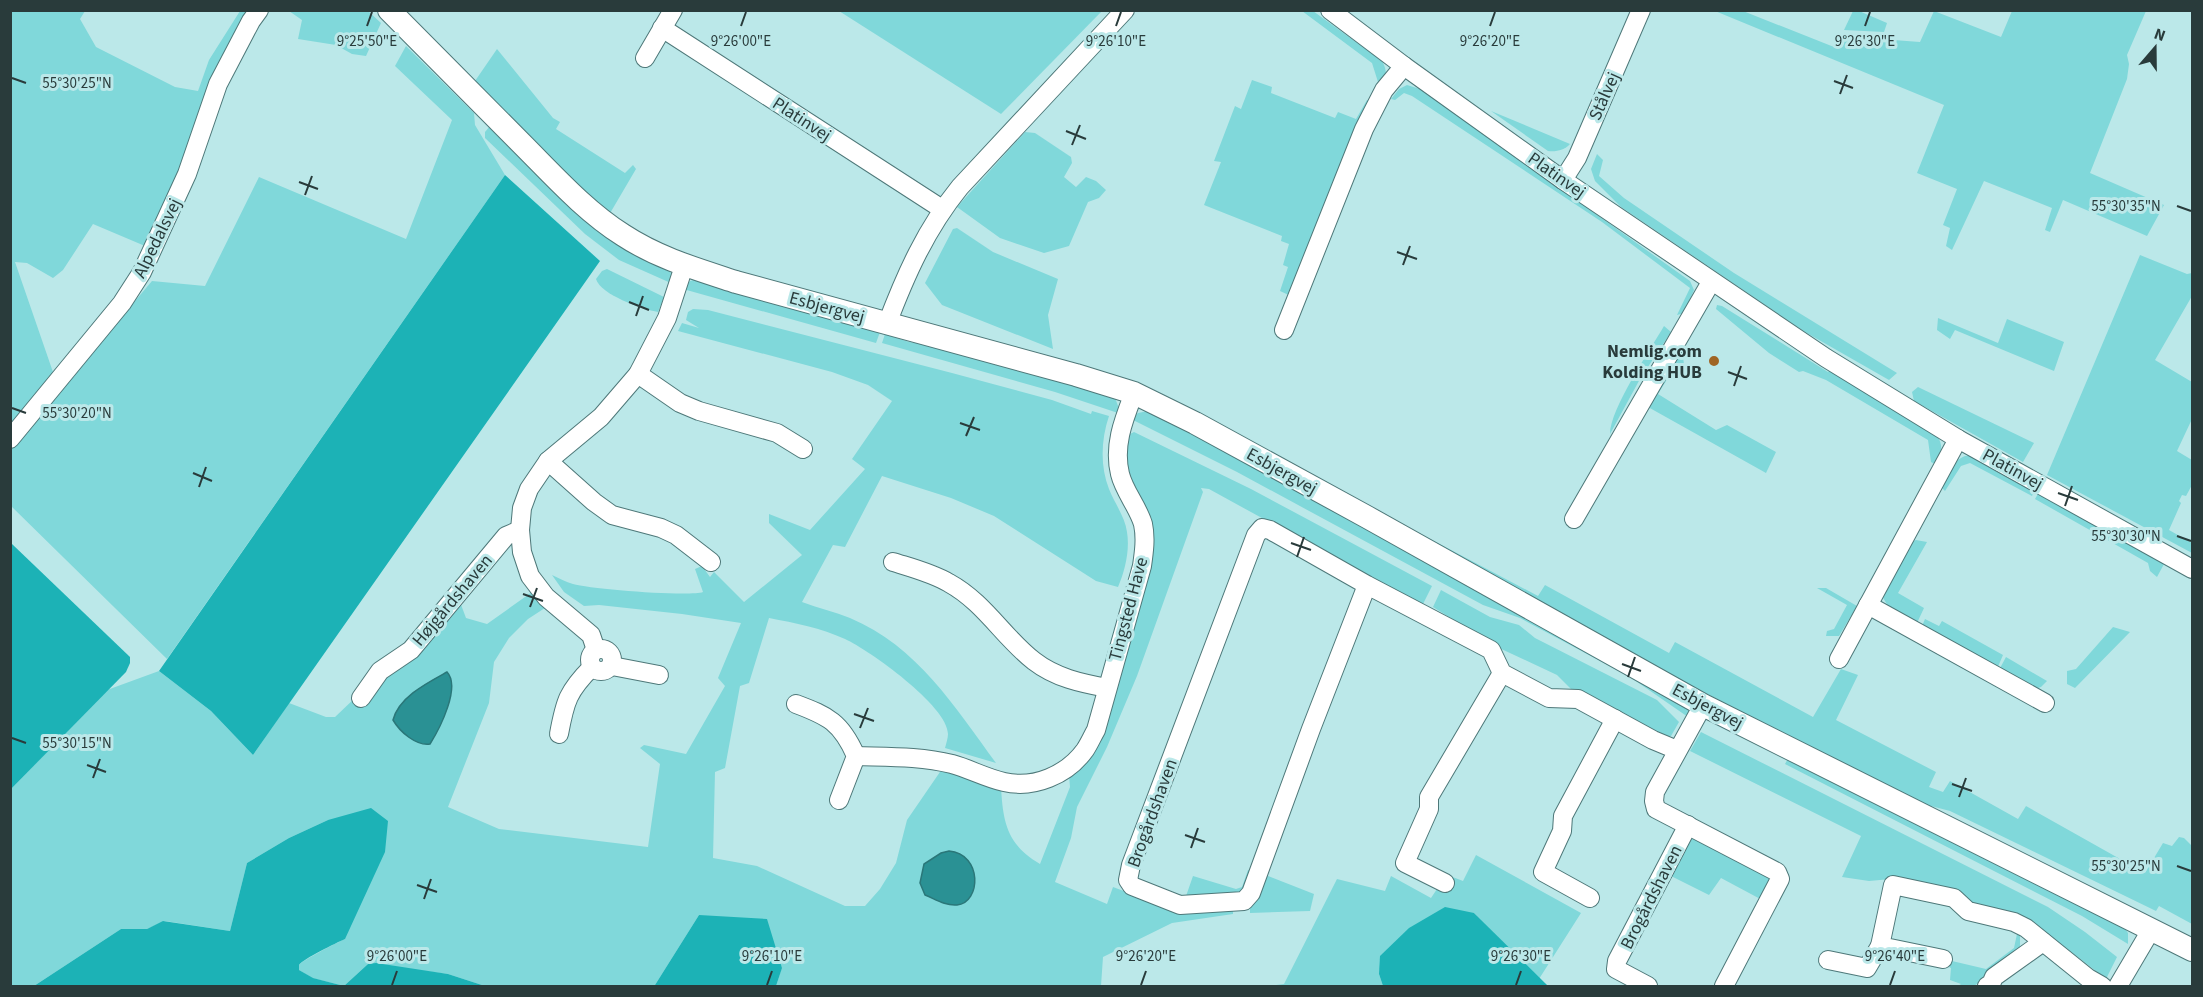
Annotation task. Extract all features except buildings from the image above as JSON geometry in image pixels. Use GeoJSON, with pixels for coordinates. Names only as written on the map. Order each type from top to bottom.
{"type":"FeatureCollection","features":[{"type":"Feature","properties":{"kind":"main road","name":"Esbjergvej"},"geometry":{"type":"LineString","coordinates":[[389,10],[597,217],[638,244],[684,266],[1134,393],[1195,423],[1325,494],[1704,705],[2193,950]]}},
{"type":"Feature","properties":{"kind":"street","name":"Alpedalsvej"},"geometry":{"type":"LineString","coordinates":[[10,439],[122,303],[142,272],[187,174],[218,84],[258,10]]}},
{"type":"Feature","properties":{"kind":"street"},"geometry":{"type":"LineString","coordinates":[[645,58],[673,10]]}},
{"type":"Feature","properties":{"kind":"street"},"geometry":{"type":"LineString","coordinates":[[887,324],[912,261],[942,209],[1125,10]]}},
{"type":"Feature","properties":{"kind":"street","name":"Platinvej"},"geometry":{"type":"LineString","coordinates":[[1330,10],[1563,180],[1826,358],[1958,439],[2193,569]]}},
{"type":"Feature","properties":{"kind":"street","name":"Stålvej"},"geometry":{"type":"LineString","coordinates":[[1563,180],[1577,158],[1641,10]]}},
{"type":"Feature","properties":{"kind":"street","name":"Platinvej"},"geometry":{"type":"LineString","coordinates":[[662,28],[942,209]]}},
{"type":"Feature","properties":{"kind":"street"},"geometry":{"type":"LineString","coordinates":[[1284,330],[1364,129],[1384,90],[1404,66]]}},
{"type":"Feature","properties":{"kind":"street"},"geometry":{"type":"LineString","coordinates":[[659,675],[612,666],[602,672],[594,658],[591,635],[546,597],[531,576],[522,552],[520,530],[522,508],[529,489],[548,461],[601,417],[638,374],[667,318],[684,266]]}},
{"type":"Feature","properties":{"kind":"street"},"geometry":{"type":"LineString","coordinates":[[1574,519],[1711,282]]}},
{"type":"Feature","properties":{"kind":"street"},"geometry":{"type":"LineString","coordinates":[[638,374],[680,403],[699,411],[777,433],[803,449]]}},
{"type":"Feature","properties":{"kind":"street","name":"Tingsted Have"},"geometry":{"type":"LineString","coordinates":[[856,756],[921,758],[953,765],[1006,783],[1031,784],[1055,776],[1072,764],[1085,750],[1096,730],[1137,584],[1145,544],[1143,525],[1120,474],[1118,451],[1121,428],[1134,393]]}},
{"type":"Feature","properties":{"kind":"street"},"geometry":{"type":"LineString","coordinates":[[1839,659],[1958,439]]}},
{"type":"Feature","properties":{"kind":"street"},"geometry":{"type":"LineString","coordinates":[[548,461],[612,515],[661,528],[676,535],[711,562]]}},
{"type":"Feature","properties":{"kind":"street","name":"Brogårdshaven"},"geometry":{"type":"LineString","coordinates":[[1367,585],[1251,893],[1244,901],[1180,905],[1132,886],[1128,880],[1131,865],[1256,535],[1262,528],[1270,530],[1367,585],[1491,650],[1502,673]]}},
{"type":"Feature","properties":{"kind":"street","name":"Højgårdshaven"},"geometry":{"type":"LineString","coordinates":[[361,698],[380,671],[411,651],[506,536],[520,530]]}},
{"type":"Feature","properties":{"kind":"street"},"geometry":{"type":"LineString","coordinates":[[893,562],[928,573],[951,584],[975,601],[1033,660],[1052,673],[1075,682],[1107,688]]}},
{"type":"Feature","properties":{"kind":"street"},"geometry":{"type":"LineString","coordinates":[[1868,605],[2045,703]]}},
{"type":"Feature","properties":{"kind":"street"},"geometry":{"type":"LineString","coordinates":[[559,734],[570,692],[594,658]]}},
{"type":"Feature","properties":{"kind":"street"},"geometry":{"type":"LineString","coordinates":[[1445,883],[1405,863],[1429,809],[1429,797],[1502,673],[1550,698],[1578,699],[1653,740],[1677,750]]}},
{"type":"Feature","properties":{"kind":"street"},"geometry":{"type":"LineString","coordinates":[[796,704],[825,715],[840,727],[856,756],[838,800]]}},
{"type":"Feature","properties":{"kind":"street","name":"Brogårdshaven"},"geometry":{"type":"LineString","coordinates":[[1704,705],[1655,792],[1656,809],[1777,872],[1780,879],[1724,987]]}},
{"type":"Feature","properties":{"kind":"street"},"geometry":{"type":"LineString","coordinates":[[1590,898],[1543,872],[1562,831],[1563,816],[1615,719]]}},
{"type":"Feature","properties":{"kind":"street","name":"Brogårdshaven"},"geometry":{"type":"LineString","coordinates":[[1648,987],[1617,969],[1617,961],[1688,825]]}},
{"type":"Feature","properties":{"kind":"street"},"geometry":{"type":"LineString","coordinates":[[1828,960],[1867,968],[1880,945],[1893,885],[1954,898],[1968,911],[2014,922],[2026,928],[2102,987]]}},
{"type":"Feature","properties":{"kind":"street"},"geometry":{"type":"LineString","coordinates":[[2118,987],[2151,930]]}},
{"type":"Feature","properties":{"kind":"street"},"geometry":{"type":"LineString","coordinates":[[1987,987],[1994,977],[2043,942]]}},
{"type":"Feature","properties":{"kind":"street"},"geometry":{"type":"LineString","coordinates":[[1880,945],[1943,959]]}},
{"type":"Feature","properties":{"kind":"shaded area"},"geometry":{"type":"Polygon","coordinates":[[[11,11],[85,11],[80,19],[96,47],[175,87],[198,91],[209,60],[240,11],[249,12],[175,184],[145,246],[93,224],[63,270],[53,278],[27,263],[15,262],[54,375],[11,424],[11,11]]]}},
{"type":"Feature","properties":{"kind":"shaded area"},"geometry":{"type":"Polygon","coordinates":[[[289,11],[368,11],[381,23],[366,56],[352,54],[336,45],[298,39],[302,20],[289,11]]]}},
{"type":"Feature","properties":{"kind":"shaded area"},"geometry":{"type":"Polygon","coordinates":[[[839,11],[1102,11],[1001,114],[839,11]]]}},
{"type":"Feature","properties":{"kind":"shaded area"},"geometry":{"type":"Polygon","coordinates":[[[1302,11],[1313,11],[1382,61],[1386,74],[1378,95],[1372,92],[1378,82],[1372,63],[1302,11]]]}},
{"type":"Feature","properties":{"kind":"shaded area"},"geometry":{"type":"Polygon","coordinates":[[[1715,11],[1743,11],[1834,47],[1840,36],[1920,42],[1934,11],[2001,37],[2012,11],[2146,11],[2127,55],[2129,64],[2127,79],[2090,173],[2164,205],[2147,236],[2063,200],[2050,232],[2045,230],[2052,208],[1984,181],[1952,250],[1946,246],[1950,228],[1943,225],[1957,189],[1917,173],[1944,105],[1715,11]]]}},
{"type":"Feature","properties":{"kind":"shaded area"},"geometry":{"type":"Polygon","coordinates":[[[1853,11],[1859,11],[1887,23],[1884,32],[1844,30],[1853,11]]]}},
{"type":"Feature","properties":{"kind":"shaded area"},"geometry":{"type":"Polygon","coordinates":[[[406,46],[474,113],[475,125],[505,175],[167,659],[11,506],[10,448],[152,281],[205,286],[259,177],[406,239],[452,120],[395,66],[406,46]]]}},
{"type":"Feature","properties":{"kind":"shaded area"},"geometry":{"type":"Polygon","coordinates":[[[497,49],[553,118],[560,122],[556,129],[625,173],[633,165],[636,169],[609,215],[580,190],[475,81],[497,49]]]}},
{"type":"Feature","properties":{"kind":"shaded area"},"geometry":{"type":"Polygon","coordinates":[[[1252,80],[1272,87],[1271,93],[1335,118],[1338,112],[1356,119],[1367,100],[1372,103],[1293,297],[1280,291],[1288,267],[1283,265],[1289,244],[1281,241],[1282,236],[1204,205],[1221,162],[1214,161],[1235,106],[1241,109],[1252,80]]]}},
{"type":"Feature","properties":{"kind":"shaded area"},"geometry":{"type":"Polygon","coordinates":[[[1407,85],[1420,89],[1690,281],[1694,290],[1684,313],[1677,315],[1690,288],[1602,222],[1412,96],[1404,93],[1395,100],[1391,99],[1399,89],[1407,85]]]}},
{"type":"Feature","properties":{"kind":"shaded area"},"geometry":{"type":"Polygon","coordinates":[[[1491,111],[1570,144],[1560,150],[1548,151],[1491,111]]]}},
{"type":"Feature","properties":{"kind":"shaded area"},"geometry":{"type":"Polygon","coordinates":[[[490,126],[668,267],[674,281],[673,284],[619,260],[585,234],[485,138],[485,132],[490,126]]]}},
{"type":"Feature","properties":{"kind":"shaded area"},"geometry":{"type":"Polygon","coordinates":[[[1025,132],[1035,133],[1071,157],[1072,163],[1064,177],[1076,187],[1086,177],[1096,181],[1106,190],[1099,198],[1088,202],[1069,246],[1044,253],[1000,238],[957,207],[1025,132]]]}},
{"type":"Feature","properties":{"kind":"shaded area"},"geometry":{"type":"Polygon","coordinates":[[[1597,154],[1603,160],[1599,176],[1624,198],[1734,273],[1897,373],[1889,380],[1805,332],[1621,207],[1595,181],[1591,169],[1597,154]]]}},
{"type":"Feature","properties":{"kind":"shaded area"},"geometry":{"type":"Polygon","coordinates":[[[505,175],[600,261],[253,755],[211,711],[159,671],[505,175]]]}},
{"type":"Feature","properties":{"kind":"shaded area"},"geometry":{"type":"Polygon","coordinates":[[[957,228],[993,252],[1058,279],[1048,315],[1053,349],[942,305],[925,283],[953,229],[957,228]]]}},
{"type":"Feature","properties":{"kind":"shaded area"},"geometry":{"type":"Polygon","coordinates":[[[2140,255],[2187,274],[2192,273],[2192,296],[2155,360],[2192,382],[2192,419],[2177,451],[2192,460],[2192,485],[2186,496],[2182,495],[2179,501],[2181,503],[2169,530],[2192,543],[2192,553],[2047,475],[2140,255]]]}},
{"type":"Feature","properties":{"kind":"shaded area"},"geometry":{"type":"Polygon","coordinates":[[[607,269],[664,297],[658,312],[614,296],[599,285],[596,279],[602,271],[607,269]]]}},
{"type":"Feature","properties":{"kind":"shaded area"},"geometry":{"type":"Polygon","coordinates":[[[702,278],[825,311],[851,325],[880,332],[876,343],[683,289],[690,281],[702,278]]]}},
{"type":"Feature","properties":{"kind":"shaded area"},"geometry":{"type":"Polygon","coordinates":[[[1717,305],[1828,372],[1830,370],[1937,436],[1941,453],[1937,465],[1931,462],[1928,440],[1826,380],[1803,371],[1799,372],[1769,353],[1716,309],[1717,305]]]}},
{"type":"Feature","properties":{"kind":"shaded area"},"geometry":{"type":"Polygon","coordinates":[[[693,309],[708,310],[1052,400],[1091,414],[1092,411],[1109,416],[1103,444],[1104,471],[1109,489],[1126,526],[1128,539],[1126,560],[1118,587],[1096,581],[994,516],[951,498],[882,476],[845,547],[833,545],[802,602],[850,618],[874,630],[915,661],[949,700],[996,763],[945,748],[948,734],[945,722],[935,709],[906,680],[856,645],[827,632],[769,618],[749,683],[740,686],[725,768],[715,772],[713,858],[757,866],[845,906],[865,906],[880,889],[896,863],[907,820],[942,769],[1001,787],[1003,811],[1014,841],[1029,857],[1040,864],[1070,787],[1069,775],[1084,762],[1148,567],[1123,454],[1128,435],[1134,432],[1251,489],[1432,586],[1422,606],[1209,489],[1201,488],[1203,492],[1137,676],[1107,747],[1077,807],[1071,838],[1055,882],[1107,904],[1113,887],[1177,911],[1233,909],[1233,914],[1172,923],[1103,957],[1101,986],[776,986],[782,967],[699,915],[655,985],[651,986],[485,986],[448,974],[368,964],[344,986],[312,978],[299,970],[299,965],[345,939],[328,820],[289,838],[247,863],[230,931],[165,921],[147,929],[121,929],[34,986],[11,986],[11,789],[107,690],[159,671],[211,711],[253,755],[289,703],[326,717],[335,717],[356,697],[385,675],[460,602],[466,618],[487,624],[532,592],[548,606],[528,619],[509,638],[494,662],[489,703],[448,807],[499,829],[648,847],[660,764],[640,748],[644,745],[686,754],[725,686],[718,678],[741,623],[599,605],[584,606],[564,592],[552,575],[573,584],[599,588],[694,593],[703,592],[695,569],[702,566],[710,577],[714,572],[744,602],[802,555],[769,523],[769,514],[810,530],[865,469],[852,459],[892,401],[868,385],[832,372],[678,331],[682,323],[699,328],[686,320],[688,312],[693,309]]]}},
{"type":"Feature","properties":{"kind":"shaded area"},"geometry":{"type":"Polygon","coordinates":[[[1938,318],[1998,343],[2007,319],[2064,342],[2054,371],[1955,330],[1950,339],[1937,330],[1938,318]]]}},
{"type":"Feature","properties":{"kind":"shaded area"},"geometry":{"type":"Polygon","coordinates":[[[1664,326],[1671,332],[1640,379],[1610,434],[1616,410],[1623,395],[1664,326]]]}},
{"type":"Feature","properties":{"kind":"shaded area"},"geometry":{"type":"Polygon","coordinates":[[[885,334],[909,342],[946,347],[1114,395],[1121,414],[1055,392],[882,343],[885,334]]]}},
{"type":"Feature","properties":{"kind":"shaded area"},"geometry":{"type":"Polygon","coordinates":[[[1677,356],[1683,356],[1684,365],[1677,374],[1671,373],[1658,394],[1716,430],[1727,425],[1776,452],[1766,473],[1648,407],[1677,356]]]}},
{"type":"Feature","properties":{"kind":"shaded area"},"geometry":{"type":"Polygon","coordinates":[[[1918,387],[2034,443],[2023,462],[1914,401],[1912,392],[1918,387]]]}},
{"type":"Feature","properties":{"kind":"shaded area"},"geometry":{"type":"Polygon","coordinates":[[[1148,411],[1202,437],[1688,701],[1688,717],[1630,677],[1520,618],[1483,605],[1237,472],[1131,419],[1138,413],[1148,411]]]}},
{"type":"Feature","properties":{"kind":"shaded area"},"geometry":{"type":"Polygon","coordinates":[[[1965,456],[1974,456],[2035,490],[2032,496],[1970,463],[1961,466],[1945,491],[1942,488],[1949,469],[1965,456]]]}},
{"type":"Feature","properties":{"kind":"shaded area"},"geometry":{"type":"Polygon","coordinates":[[[2039,492],[2161,561],[2164,564],[2157,577],[2150,571],[2148,563],[2035,499],[2039,492]]]}},
{"type":"Feature","properties":{"kind":"shaded area"},"geometry":{"type":"Polygon","coordinates":[[[1419,533],[1538,596],[1545,585],[1669,653],[1675,642],[1813,717],[1841,669],[1858,675],[1836,720],[1936,772],[1929,787],[1943,792],[1950,781],[2018,819],[2026,806],[2145,873],[2163,843],[2172,846],[2179,837],[2184,838],[2192,846],[2192,924],[2159,906],[2156,911],[1950,811],[1931,806],[1920,806],[1660,669],[1419,533]]]}},
{"type":"Feature","properties":{"kind":"shaded area"},"geometry":{"type":"Polygon","coordinates":[[[1916,540],[1927,542],[1898,593],[1924,608],[1917,623],[1888,606],[1882,596],[1909,543],[1916,540]]]}},
{"type":"Feature","properties":{"kind":"shaded area"},"geometry":{"type":"Polygon","coordinates":[[[12,544],[130,657],[130,663],[126,672],[11,789],[12,544]]]}},
{"type":"Feature","properties":{"kind":"shaded area"},"geometry":{"type":"Polygon","coordinates":[[[1817,588],[1826,588],[1857,606],[1839,636],[1826,636],[1827,631],[1834,629],[1847,605],[1817,588]]]}},
{"type":"Feature","properties":{"kind":"shaded area"},"geometry":{"type":"Polygon","coordinates":[[[1441,590],[1490,617],[1519,625],[1535,638],[1657,700],[1679,722],[1671,736],[1663,736],[1587,693],[1573,691],[1557,675],[1497,647],[1433,607],[1441,590]]]}},
{"type":"Feature","properties":{"kind":"shaded area"},"geometry":{"type":"Polygon","coordinates":[[[1925,619],[1939,626],[1942,621],[2003,655],[1997,669],[1922,626],[1925,619]]]}},
{"type":"Feature","properties":{"kind":"shaded area"},"geometry":{"type":"Polygon","coordinates":[[[2113,627],[2130,632],[2075,688],[2067,684],[2067,671],[2076,669],[2113,627]]]}},
{"type":"Feature","properties":{"kind":"shaded area"},"geometry":{"type":"Polygon","coordinates":[[[2006,657],[2047,681],[2035,689],[1999,670],[2006,657]]]}},
{"type":"Feature","properties":{"kind":"shaded area"},"geometry":{"type":"Polygon","coordinates":[[[447,672],[452,687],[448,708],[430,744],[419,743],[404,733],[393,720],[396,712],[407,698],[447,672]]]}},
{"type":"Feature","properties":{"kind":"shaded area"},"geometry":{"type":"Polygon","coordinates":[[[1701,732],[2048,907],[2117,957],[2106,979],[2034,923],[1971,907],[1891,879],[1869,881],[1842,877],[1861,836],[1690,751],[1701,732]]]}},
{"type":"Feature","properties":{"kind":"shaded area"},"geometry":{"type":"Polygon","coordinates":[[[1790,755],[2121,923],[2128,933],[2128,944],[2082,916],[1785,764],[1790,755]]]}},
{"type":"Feature","properties":{"kind":"shaded area"},"geometry":{"type":"Polygon","coordinates":[[[371,808],[388,821],[385,852],[345,939],[313,955],[299,965],[299,970],[313,978],[344,986],[34,986],[121,929],[147,929],[163,921],[230,931],[247,863],[289,838],[328,820],[371,808]]]}},
{"type":"Feature","properties":{"kind":"shaded area"},"geometry":{"type":"Polygon","coordinates":[[[1691,836],[1771,877],[1764,901],[1721,878],[1709,895],[1671,876],[1691,836]]]}},
{"type":"Feature","properties":{"kind":"shaded area"},"geometry":{"type":"Polygon","coordinates":[[[949,851],[960,854],[968,860],[975,878],[971,896],[965,902],[957,905],[944,903],[925,895],[920,883],[924,864],[941,853],[949,851]]]}},
{"type":"Feature","properties":{"kind":"shaded area"},"geometry":{"type":"Polygon","coordinates":[[[1476,855],[1581,913],[1539,979],[1474,913],[1379,974],[1383,986],[1268,986],[1284,984],[1337,879],[1385,891],[1391,876],[1431,898],[1450,876],[1463,881],[1476,855]]]}},
{"type":"Feature","properties":{"kind":"shaded area"},"geometry":{"type":"Polygon","coordinates":[[[1248,870],[1251,871],[1241,895],[1185,899],[1193,876],[1236,889],[1242,887],[1248,870]]]}},
{"type":"Feature","properties":{"kind":"shaded area"},"geometry":{"type":"Polygon","coordinates":[[[1263,874],[1314,894],[1310,911],[1250,913],[1250,905],[1263,874]]]}},
{"type":"Feature","properties":{"kind":"shaded area"},"geometry":{"type":"Polygon","coordinates":[[[1445,907],[1474,913],[1548,986],[1383,986],[1379,974],[1380,956],[1409,928],[1445,907]]]}},
{"type":"Feature","properties":{"kind":"shaded area"},"geometry":{"type":"Polygon","coordinates":[[[699,915],[767,919],[782,968],[776,986],[651,986],[655,985],[699,915]]]}},
{"type":"Feature","properties":{"kind":"shaded area"},"geometry":{"type":"Polygon","coordinates":[[[2017,934],[2020,935],[2020,952],[1974,986],[1958,986],[1961,984],[1950,980],[1951,968],[1949,967],[1952,961],[1986,969],[2014,948],[2017,934]]]}},
{"type":"Feature","properties":{"kind":"shaded area"},"geometry":{"type":"Polygon","coordinates":[[[376,963],[448,974],[485,986],[344,986],[368,964],[376,963]]]}},
{"type":"Feature","properties":{"kind":"place","name":"Nemlig.com Kolding HUB"},"geometry":{"type":"Point","coordinates":[1714,361]}}]}
